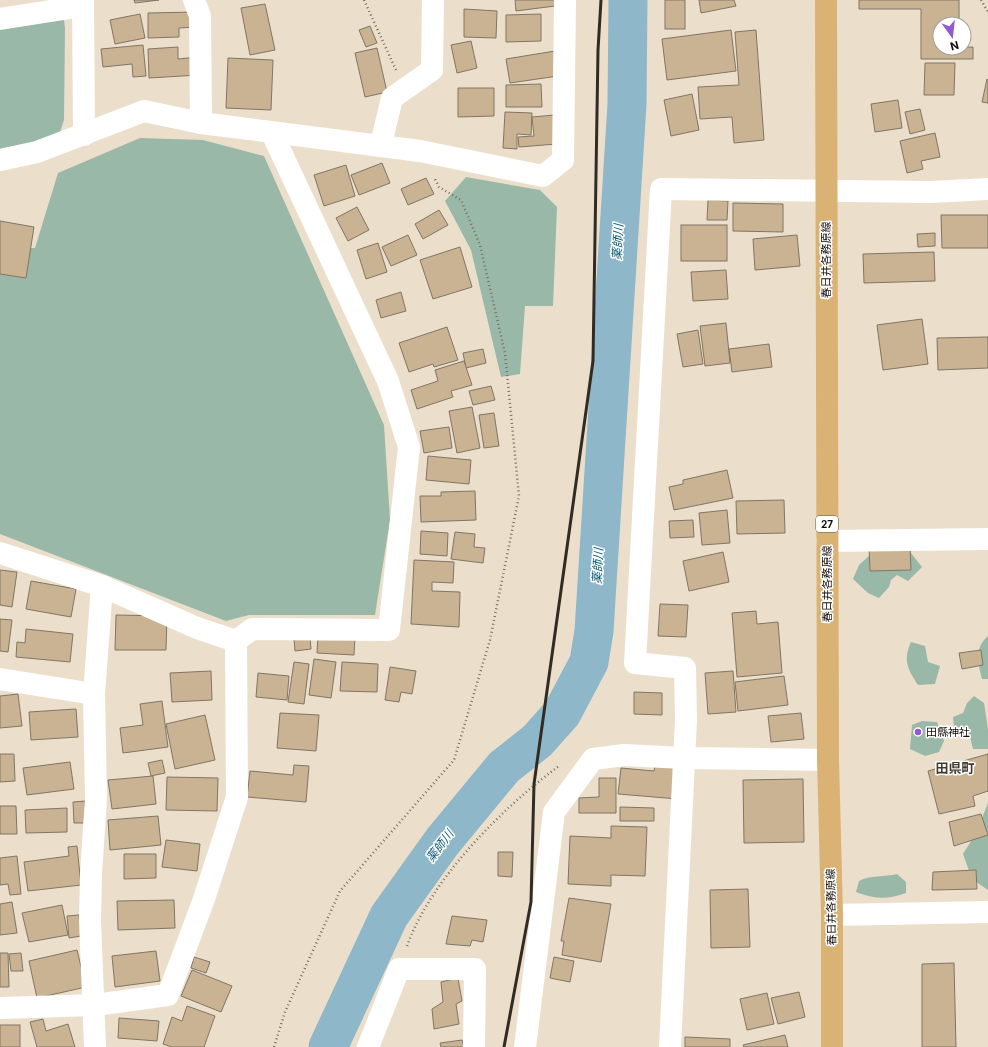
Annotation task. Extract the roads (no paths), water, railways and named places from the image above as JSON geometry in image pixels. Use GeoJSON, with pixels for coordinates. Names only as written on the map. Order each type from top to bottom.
{"type":"FeatureCollection","features":[{"type":"Feature","properties":{"kind":"main road","name":"春日井各務原線"},"geometry":{"type":"LineString","coordinates":[[826,0],[825,190],[828,760],[832,916],[832,1047]]}},
{"type":"Feature","properties":{"kind":"street"},"geometry":{"type":"LineString","coordinates":[[194,0],[200,16],[200,123]]}},
{"type":"Feature","properties":{"kind":"street"},"geometry":{"type":"LineString","coordinates":[[381,144],[392,98],[432,70],[433,0]]}},
{"type":"Feature","properties":{"kind":"street"},"geometry":{"type":"LineString","coordinates":[[0,160],[36,152],[144,111],[200,123],[272,133],[381,144],[543,176],[563,160],[565,0]]}},
{"type":"Feature","properties":{"kind":"street"},"geometry":{"type":"LineString","coordinates":[[0,19],[83,3],[84,135]]}},
{"type":"Feature","properties":{"kind":"street"},"geometry":{"type":"LineString","coordinates":[[236,641],[252,629],[389,630],[409,447],[388,381],[272,133]]}},
{"type":"Feature","properties":{"kind":"street"},"geometry":{"type":"LineString","coordinates":[[670,1047],[686,720],[685,668],[635,663],[661,189],[931,192],[988,189]]}},
{"type":"Feature","properties":{"kind":"street"},"geometry":{"type":"LineString","coordinates":[[827,541],[988,539]]}},
{"type":"Feature","properties":{"kind":"street"},"geometry":{"type":"LineString","coordinates":[[0,553],[102,586],[197,628],[236,641]]}},
{"type":"Feature","properties":{"kind":"street"},"geometry":{"type":"LineString","coordinates":[[95,1047],[95,1005],[90,921],[91,874],[96,798],[94,694],[102,586]]}},
{"type":"Feature","properties":{"kind":"street"},"geometry":{"type":"LineString","coordinates":[[0,1008],[95,1005],[168,995],[204,898],[237,797],[236,641]]}},
{"type":"Feature","properties":{"kind":"street"},"geometry":{"type":"LineString","coordinates":[[0,679],[94,694]]}},
{"type":"Feature","properties":{"kind":"street"},"geometry":{"type":"LineString","coordinates":[[524,1047],[554,812],[593,759],[624,755],[683,758],[828,760]]}},
{"type":"Feature","properties":{"kind":"street"},"geometry":{"type":"LineString","coordinates":[[832,916],[988,912]]}},
{"type":"Feature","properties":{"kind":"street"},"geometry":{"type":"LineString","coordinates":[[368,1047],[399,969],[475,969],[474,1047]]}},
{"type":"Feature","properties":{"kind":"waterway","name":"薬師川"},"geometry":{"type":"LineString","coordinates":[[328,1047],[389,916],[442,842],[504,767],[537,741],[562,713],[589,662],[594,631],[627,104],[628,0]]}},
{"type":"Feature","properties":{"kind":"railway"},"geometry":{"type":"LineString","coordinates":[[504,1047],[531,902],[534,784],[593,361],[598,50],[601,0]]}},
{"type":"Feature","properties":{"kind":"place","name":"田縣神社"},"geometry":{"type":"Point","coordinates":[918,732]}},
{"type":"Feature","properties":{"kind":"district","name":"田県町"},"geometry":{"type":"Point","coordinates":[955,768]}}]}
